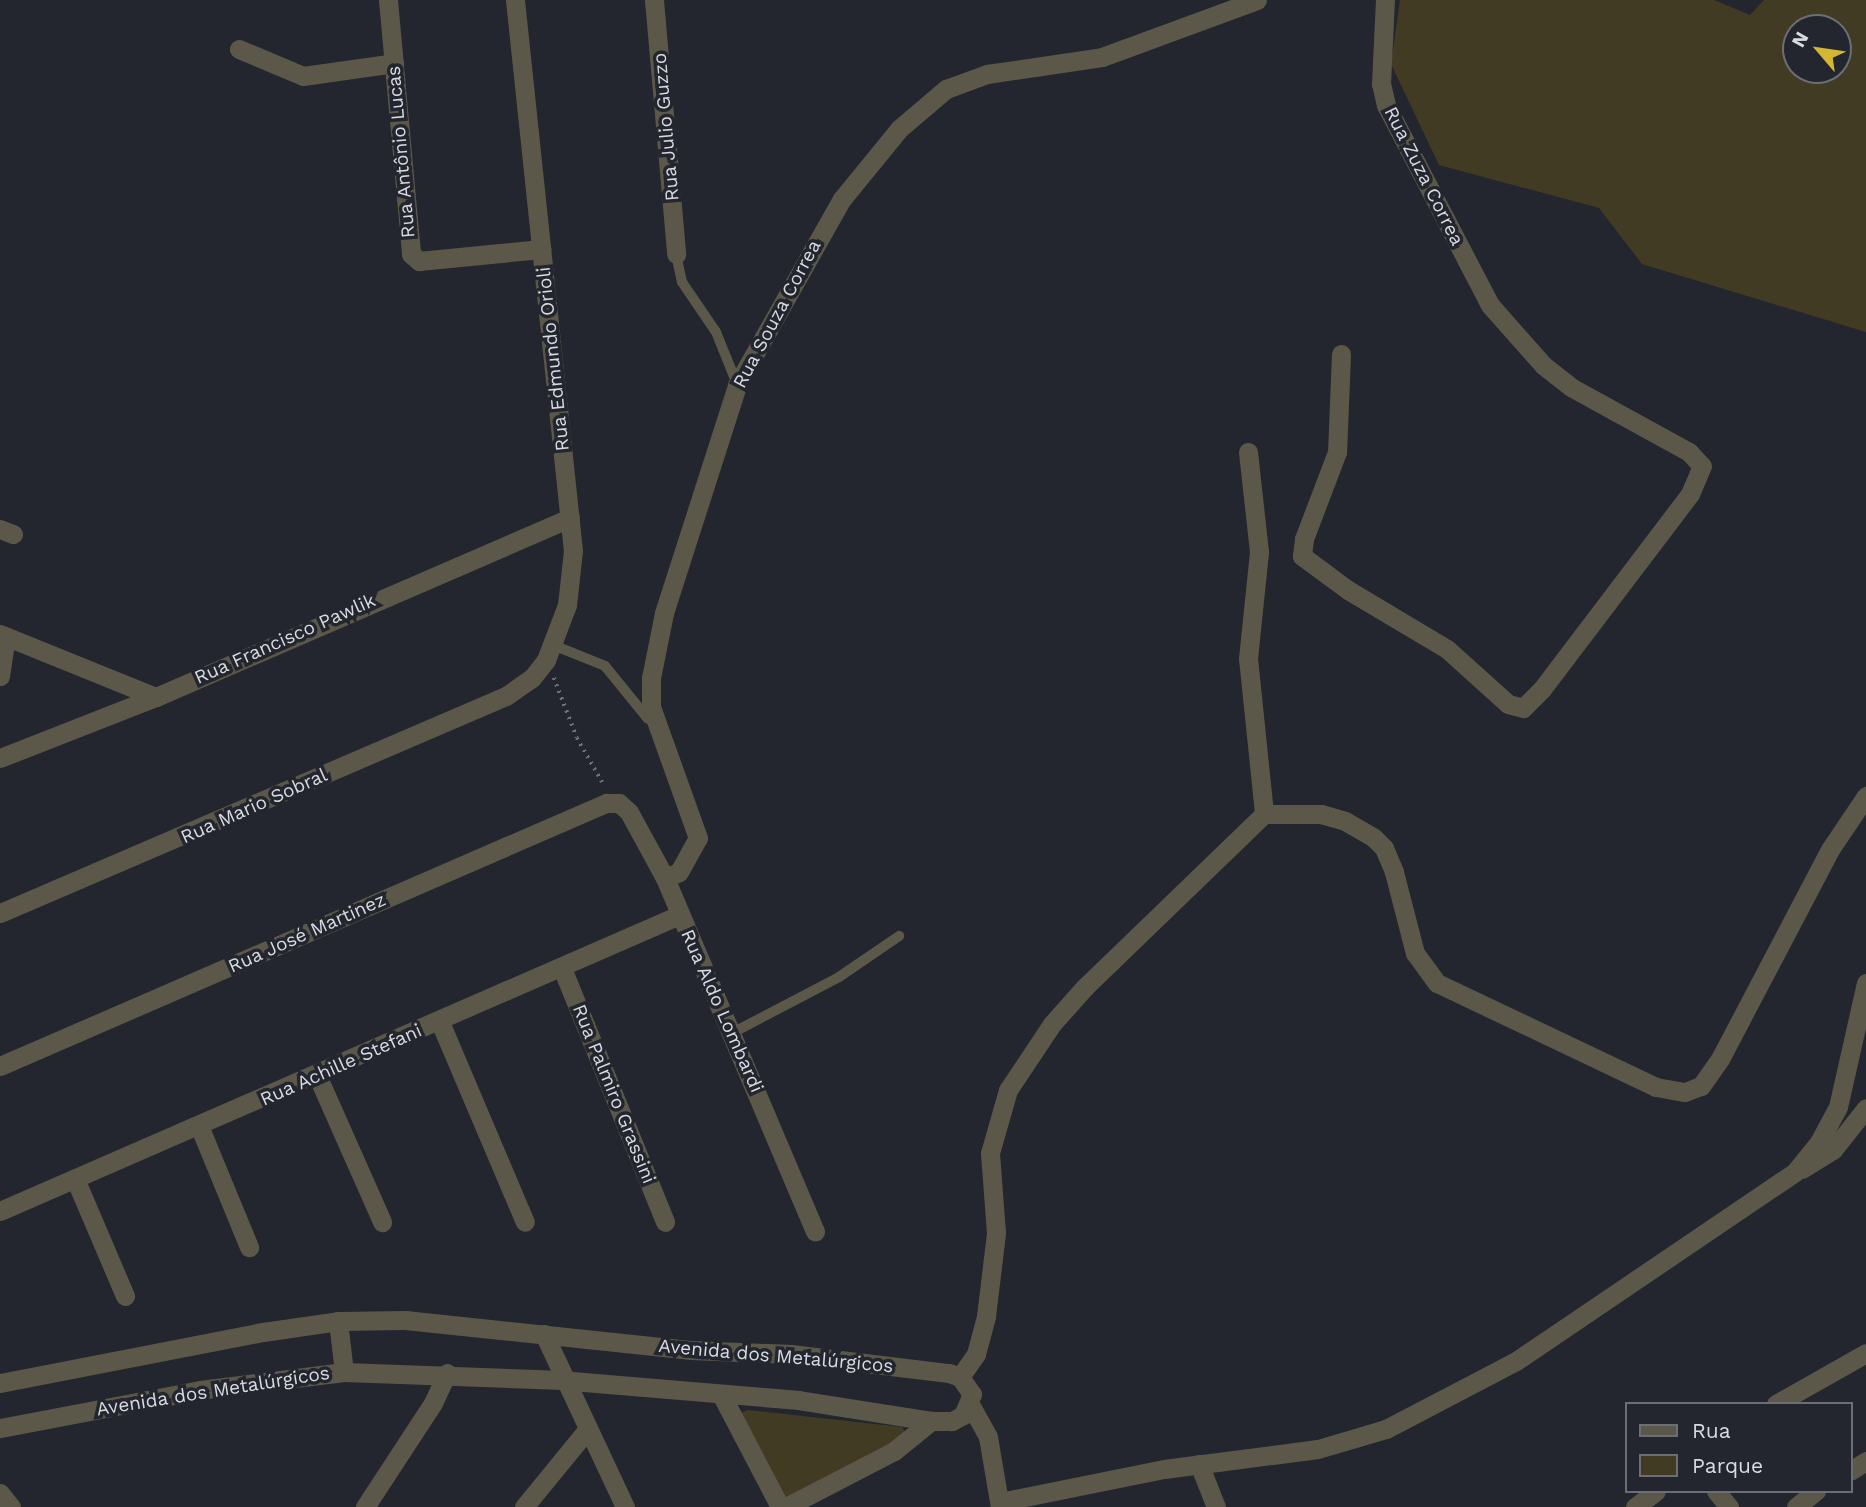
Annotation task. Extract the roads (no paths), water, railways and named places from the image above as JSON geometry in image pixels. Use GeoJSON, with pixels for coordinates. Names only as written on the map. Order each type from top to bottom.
{"type":"FeatureCollection","features":[{"type":"Feature","properties":{"kind":"street","name":"Rua Antônio Lucas"},"geometry":{"type":"LineString","coordinates":[[388,0],[411,254],[419,261],[541,249]]}},
{"type":"Feature","properties":{"kind":"street","name":"Rua Edmundo Orioli"},"geometry":{"type":"LineString","coordinates":[[506,696],[532,678],[550,652],[573,580],[570,518],[515,0]]}},
{"type":"Feature","properties":{"kind":"street","name":"Rua Julio Guzzo"},"geometry":{"type":"LineString","coordinates":[[654,0],[676,254]]}},
{"type":"Feature","properties":{"kind":"street","name":"Rua Souza Correa"},"geometry":{"type":"LineString","coordinates":[[665,878],[680,872],[698,838],[677,775],[655,728],[651,678],[657,641],[737,384],[821,230],[922,106],[972,78],[1102,57],[1257,0]]}},
{"type":"Feature","properties":{"kind":"street","name":"Rua Zuza Correa"},"geometry":{"type":"LineString","coordinates":[[1340,354],[1337,452],[1304,539],[1302,556],[1348,590],[1447,649],[1508,704],[1522,708],[1542,690],[1690,494],[1702,466],[1689,453],[1571,387],[1544,366],[1490,305],[1386,105],[1381,84],[1385,0]]}},
{"type":"Feature","properties":{"kind":"street"},"geometry":{"type":"LineString","coordinates":[[239,49],[303,76],[394,63]]}},
{"type":"Feature","properties":{"kind":"street"},"geometry":{"type":"LineString","coordinates":[[1248,452],[1259,552],[1248,657],[1264,814]]}},
{"type":"Feature","properties":{"kind":"street","name":"Rua Francisco Pawlik"},"geometry":{"type":"LineString","coordinates":[[0,758],[156,697],[570,518]]}},
{"type":"Feature","properties":{"kind":"street"},"geometry":{"type":"LineString","coordinates":[[0,676],[3,635],[156,697]]}},
{"type":"Feature","properties":{"kind":"street","name":"Rua Mario Sobral"},"geometry":{"type":"LineString","coordinates":[[0,913],[506,696]]}},
{"type":"Feature","properties":{"kind":"street"},"geometry":{"type":"LineString","coordinates":[[1866,796],[1831,848],[1720,1059],[1700,1086],[1685,1093],[1656,1087],[1437,983],[1415,953],[1394,872],[1384,848],[1373,837],[1345,821],[1321,814],[1264,814],[1052,1024],[1008,1090],[992,1133],[989,1186],[996,1233],[986,1317],[976,1354],[960,1377],[969,1385],[971,1406],[988,1437],[1000,1504],[1199,1464],[1318,1449],[1386,1429],[1423,1413],[1561,1334],[1731,1212],[1795,1172],[1824,1158],[1866,1108]]}},
{"type":"Feature","properties":{"kind":"street","name":"Rua Aldo Lombardi"},"geometry":{"type":"LineString","coordinates":[[613,802],[629,811],[665,878],[679,915],[734,1032],[815,1232]]}},
{"type":"Feature","properties":{"kind":"street","name":"Rua José Martinez"},"geometry":{"type":"LineString","coordinates":[[0,1066],[613,802]]}},
{"type":"Feature","properties":{"kind":"street","name":"Rua Achille Stefani"},"geometry":{"type":"LineString","coordinates":[[0,1211],[200,1128],[679,915]]}},
{"type":"Feature","properties":{"kind":"street","name":"Rua Palmiro Grassini"},"geometry":{"type":"LineString","coordinates":[[562,968],[665,1222]]}},
{"type":"Feature","properties":{"kind":"street"},"geometry":{"type":"LineString","coordinates":[[1795,1172],[1818,1144],[1838,1107],[1866,983]]}},
{"type":"Feature","properties":{"kind":"street"},"geometry":{"type":"LineString","coordinates":[[440,1022],[525,1222]]}},
{"type":"Feature","properties":{"kind":"street"},"geometry":{"type":"LineString","coordinates":[[317,1075],[382,1222]]}},
{"type":"Feature","properties":{"kind":"street"},"geometry":{"type":"LineString","coordinates":[[200,1128],[250,1247]]}},
{"type":"Feature","properties":{"kind":"street"},"geometry":{"type":"LineString","coordinates":[[76,1181],[125,1296]]}},
{"type":"Feature","properties":{"kind":"street","name":"Avenida dos Metalúrgicos"},"geometry":{"type":"LineString","coordinates":[[0,1383],[338,1321],[405,1320],[691,1350],[791,1354],[960,1377]]}},
{"type":"Feature","properties":{"kind":"street"},"geometry":{"type":"LineString","coordinates":[[338,1321],[344,1371]]}},
{"type":"Feature","properties":{"kind":"street"},"geometry":{"type":"LineString","coordinates":[[544,1334],[563,1380],[625,1507]]}},
{"type":"Feature","properties":{"kind":"street"},"geometry":{"type":"LineString","coordinates":[[1780,1402],[1866,1353]]}},
{"type":"Feature","properties":{"kind":"street","name":"Avenida dos Metalúrgicos"},"geometry":{"type":"LineString","coordinates":[[0,1428],[200,1390],[344,1371],[447,1373],[563,1380],[799,1400],[931,1421],[952,1421],[971,1406]]}},
{"type":"Feature","properties":{"kind":"street"},"geometry":{"type":"LineString","coordinates":[[365,1507],[447,1373]]}},
{"type":"Feature","properties":{"kind":"street"},"geometry":{"type":"LineString","coordinates":[[721,1394],[780,1507]]}},
{"type":"Feature","properties":{"kind":"street"},"geometry":{"type":"LineString","coordinates":[[786,1507],[894,1451],[931,1421]]}},
{"type":"Feature","properties":{"kind":"street"},"geometry":{"type":"LineString","coordinates":[[524,1507],[587,1430]]}},
{"type":"Feature","properties":{"kind":"street"},"geometry":{"type":"LineString","coordinates":[[1199,1464],[1216,1507]]}},
{"type":"Feature","properties":{"kind":"street"},"geometry":{"type":"LineString","coordinates":[[0,1493],[11,1507]]}},
{"type":"Feature","properties":{"kind":"street"},"geometry":{"type":"LineString","coordinates":[[1634,1507],[1653,1493]]}},
{"type":"Feature","properties":{"kind":"street"},"geometry":{"type":"LineString","coordinates":[[1718,1493],[1729,1507]]}},
{"type":"Feature","properties":{"kind":"street"},"geometry":{"type":"LineString","coordinates":[[1796,1507],[1814,1493]]}},
{"type":"Feature","properties":{"kind":"lane"},"geometry":{"type":"LineString","coordinates":[[676,254],[682,282],[716,332],[737,384]]}},
{"type":"Feature","properties":{"kind":"lane"},"geometry":{"type":"LineString","coordinates":[[550,652],[605,666],[655,728]]}},
{"type":"Feature","properties":{"kind":"lane"},"geometry":{"type":"LineString","coordinates":[[734,1032],[839,977],[899,936]]}}]}
